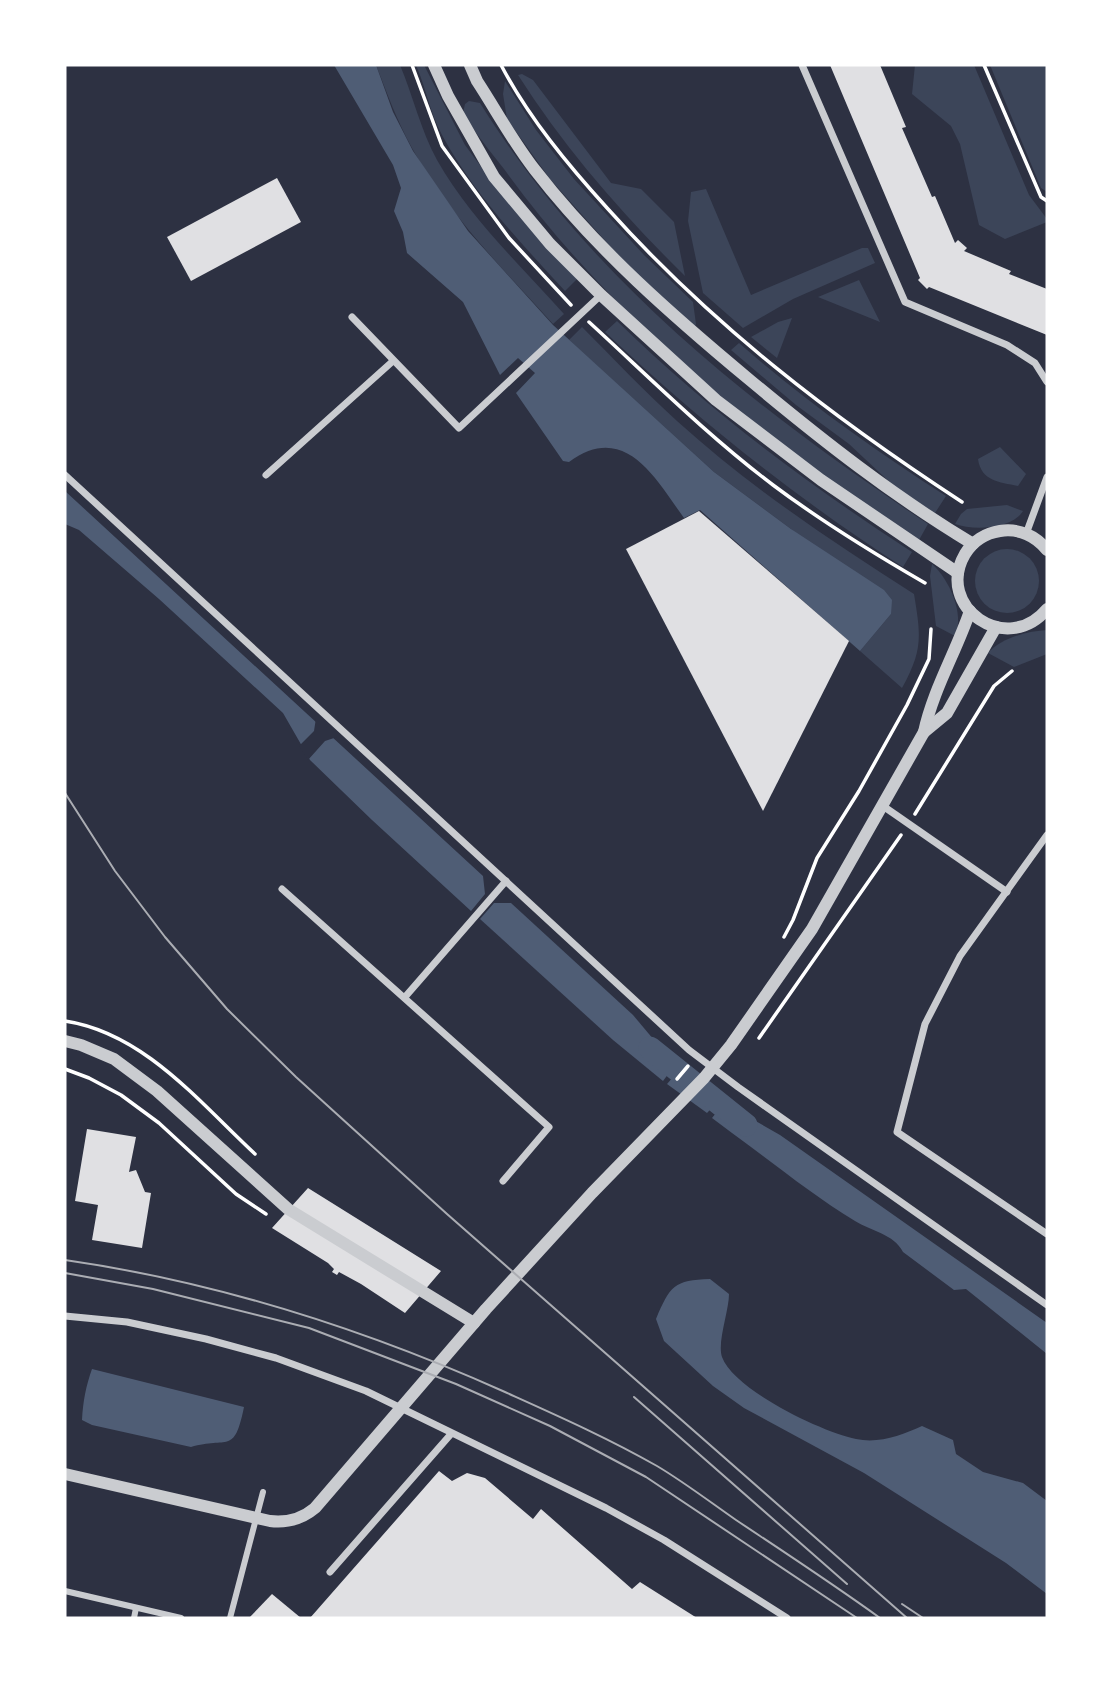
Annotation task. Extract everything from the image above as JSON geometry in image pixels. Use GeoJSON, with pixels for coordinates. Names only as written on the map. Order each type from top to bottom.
{"type":"FeatureCollection","features":[{"type":"Feature","properties":{"kind":"street"},"geometry":{"type":"LineString","coordinates":[[435,65],[448,96],[494,177],[550,244],[601,295],[716,400],[821,480],[958,573]]}},
{"type":"Feature","properties":{"kind":"street"},"geometry":{"type":"LineString","coordinates":[[470,65],[477,81],[534,169],[607,253],[714,350],[838,453],[973,544]]}},
{"type":"Feature","properties":{"kind":"street"},"geometry":{"type":"LineString","coordinates":[[802,65],[905,302],[1007,345],[1035,363],[1047,382]]}},
{"type":"Feature","properties":{"kind":"street"},"geometry":{"type":"LineString","coordinates":[[352,317],[458,428],[601,295]]}},
{"type":"Feature","properties":{"kind":"street"},"geometry":{"type":"LineString","coordinates":[[267,475],[393,361]]}},
{"type":"Feature","properties":{"kind":"street"},"geometry":{"type":"LineString","coordinates":[[65,475],[708,1073],[1047,1305]]}},
{"type":"Feature","properties":{"kind":"street"},"geometry":{"type":"LineString","coordinates":[[1026,534],[1047,477]]}},
{"type":"Feature","properties":{"kind":"street"},"geometry":{"type":"LineString","coordinates":[[1045,615],[1019,628],[996,627],[982,621],[970,611],[961,597],[958,573],[963,557],[973,544],[998,531],[1013,530],[1034,537],[1047,550]]}},
{"type":"Feature","properties":{"kind":"street"},"geometry":{"type":"LineString","coordinates":[[65,1474],[256,1519],[280,1522],[306,1515],[331,1491],[474,1323],[592,1193],[708,1073],[731,1045],[812,929],[924,732],[929,706],[959,643],[970,611]]}},
{"type":"Feature","properties":{"kind":"street"},"geometry":{"type":"LineString","coordinates":[[924,732],[947,713],[996,627]]}},
{"type":"Feature","properties":{"kind":"street"},"geometry":{"type":"LineString","coordinates":[[883,806],[1007,892]]}},
{"type":"Feature","properties":{"kind":"street"},"geometry":{"type":"LineString","coordinates":[[1047,835],[960,956],[925,1024],[897,1132],[1047,1234]]}},
{"type":"Feature","properties":{"kind":"street"},"geometry":{"type":"LineString","coordinates":[[405,997],[503,884]]}},
{"type":"Feature","properties":{"kind":"street"},"geometry":{"type":"LineString","coordinates":[[282,889],[549,1127],[503,1181]]}},
{"type":"Feature","properties":{"kind":"street"},"geometry":{"type":"LineString","coordinates":[[65,1041],[114,1059],[157,1091],[288,1209],[474,1323]]}},
{"type":"Feature","properties":{"kind":"street"},"geometry":{"type":"LineString","coordinates":[[65,1316],[127,1322],[206,1339],[276,1358],[366,1391],[617,1514],[676,1547],[787,1618]]}},
{"type":"Feature","properties":{"kind":"street"},"geometry":{"type":"LineString","coordinates":[[330,1572],[451,1434]]}},
{"type":"Feature","properties":{"kind":"street"},"geometry":{"type":"LineString","coordinates":[[230,1618],[263,1492]]}},
{"type":"Feature","properties":{"kind":"street"},"geometry":{"type":"LineString","coordinates":[[65,1591],[181,1618]]}},
{"type":"Feature","properties":{"kind":"street"},"geometry":{"type":"LineString","coordinates":[[134,1618],[136,1608]]}},
{"type":"Feature","properties":{"kind":"path"},"geometry":{"type":"LineString","coordinates":[[501,65],[562,158],[638,243],[701,304],[798,387],[962,502]]}},
{"type":"Feature","properties":{"kind":"path"},"geometry":{"type":"LineString","coordinates":[[984,65],[1041,197],[1047,201]]}},
{"type":"Feature","properties":{"kind":"path"},"geometry":{"type":"LineString","coordinates":[[783,938],[793,920],[817,858],[859,791],[907,705],[929,659],[931,629]]}},
{"type":"Feature","properties":{"kind":"path"},"geometry":{"type":"LineString","coordinates":[[759,1038],[909,822],[994,686],[1012,671]]}},
{"type":"Feature","properties":{"kind":"path"},"geometry":{"type":"LineString","coordinates":[[65,1069],[121,1095],[159,1123],[236,1194],[267,1215]]}},
{"type":"Feature","properties":{"kind":"shaded area"},"geometry":{"type":"Polygon","coordinates":[[[334,65],[376,65],[393,112],[413,151],[468,231],[553,325],[714,472],[791,529],[884,590],[892,600],[891,614],[860,651],[700,510],[684,518],[650,472],[637,460],[622,451],[607,448],[589,451],[569,462],[563,461],[516,393],[535,373],[518,358],[500,375],[463,302],[407,253],[403,232],[394,211],[401,188],[393,165],[334,65]]]}},
{"type":"Feature","properties":{"kind":"shaded area"},"geometry":{"type":"Polygon","coordinates":[[[376,65],[400,65],[437,160],[480,221],[564,314],[553,324],[477,240],[442,196],[407,138],[376,65]]]}},
{"type":"Feature","properties":{"kind":"shaded area"},"geometry":{"type":"Polygon","coordinates":[[[416,65],[424,65],[465,145],[485,172],[577,279],[565,291],[499,217],[454,156],[438,127],[416,65]]]}},
{"type":"Feature","properties":{"kind":"shaded area"},"geometry":{"type":"Polygon","coordinates":[[[915,65],[974,65],[1029,195],[1047,222],[1005,239],[979,225],[960,144],[951,126],[912,94],[915,65]]]}},
{"type":"Feature","properties":{"kind":"shaded area"},"geometry":{"type":"Polygon","coordinates":[[[990,65],[1047,65],[1047,192],[1041,188],[990,65]]]}},
{"type":"Feature","properties":{"kind":"shaded area"},"geometry":{"type":"Polygon","coordinates":[[[522,74],[533,80],[611,183],[641,189],[674,222],[685,276],[617,205],[575,155],[536,103],[518,75],[522,74]]]}},
{"type":"Feature","properties":{"kind":"shaded area"},"geometry":{"type":"Polygon","coordinates":[[[505,81],[536,130],[574,179],[644,255],[693,302],[696,324],[694,328],[634,273],[550,179],[507,119],[503,94],[505,81]]]}},
{"type":"Feature","properties":{"kind":"shaded area"},"geometry":{"type":"Polygon","coordinates":[[[469,101],[480,103],[524,167],[572,227],[625,284],[681,337],[740,387],[801,435],[928,524],[919,540],[861,502],[748,418],[694,374],[642,326],[593,277],[488,149],[463,113],[465,104],[469,101]]]}},
{"type":"Feature","properties":{"kind":"shaded area"},"geometry":{"type":"Polygon","coordinates":[[[706,189],[751,295],[862,248],[868,248],[875,263],[793,299],[743,328],[703,293],[688,221],[691,192],[706,189]]]}},
{"type":"Feature","properties":{"kind":"shaded area"},"geometry":{"type":"Polygon","coordinates":[[[859,280],[880,322],[818,297],[859,280]]]}},
{"type":"Feature","properties":{"kind":"shaded area"},"geometry":{"type":"Polygon","coordinates":[[[792,318],[777,358],[751,337],[778,322],[792,318]]]}},
{"type":"Feature","properties":{"kind":"shaded area"},"geometry":{"type":"Polygon","coordinates":[[[617,321],[651,354],[759,444],[912,552],[903,567],[824,514],[712,427],[605,332],[617,321]]]}},
{"type":"Feature","properties":{"kind":"shaded area"},"geometry":{"type":"Polygon","coordinates":[[[582,327],[665,410],[733,468],[822,533],[914,594],[919,632],[917,653],[902,688],[860,651],[891,614],[791,529],[714,472],[569,340],[582,327]]]}},
{"type":"Feature","properties":{"kind":"shaded area"},"geometry":{"type":"Polygon","coordinates":[[[739,343],[839,423],[946,496],[935,513],[896,488],[849,444],[796,405],[731,350],[739,343]]]}},
{"type":"Feature","properties":{"kind":"shaded area"},"geometry":{"type":"Polygon","coordinates":[[[1000,447],[1026,474],[1018,486],[992,479],[980,466],[978,459],[1000,447]]]}},
{"type":"Feature","properties":{"kind":"shaded area"},"geometry":{"type":"Polygon","coordinates":[[[65,491],[483,876],[485,894],[471,911],[310,760],[283,713],[159,599],[79,530],[65,524],[65,491]]]}},
{"type":"Feature","properties":{"kind":"shaded area"},"geometry":{"type":"Polygon","coordinates":[[[1007,505],[1023,511],[1010,522],[992,527],[955,524],[967,509],[1007,505]]]}},
{"type":"Feature","properties":{"kind":"shaded area"},"geometry":{"type":"Polygon","coordinates":[[[1007,549],[1030,558],[1039,581],[1030,604],[1007,613],[984,604],[975,581],[984,558],[1007,549]]]}},
{"type":"Feature","properties":{"kind":"shaded area"},"geometry":{"type":"Polygon","coordinates":[[[932,564],[944,578],[954,597],[958,618],[955,636],[936,626],[930,576],[932,564]]]}},
{"type":"Feature","properties":{"kind":"shaded area"},"geometry":{"type":"Polygon","coordinates":[[[1047,630],[1047,654],[1014,667],[988,653],[1015,636],[1047,630]]]}},
{"type":"Feature","properties":{"kind":"shaded area"},"geometry":{"type":"Polygon","coordinates":[[[494,903],[511,903],[633,1015],[675,1065],[663,1081],[613,1040],[480,919],[494,903]]]}},
{"type":"Feature","properties":{"kind":"shaded area"},"geometry":{"type":"Polygon","coordinates":[[[680,1069],[719,1100],[707,1113],[667,1084],[680,1069]]]}},
{"type":"Feature","properties":{"kind":"shaded area"},"geometry":{"type":"Polygon","coordinates":[[[724,1103],[780,1135],[1047,1323],[1047,1354],[966,1289],[954,1290],[903,1252],[894,1241],[855,1221],[823,1200],[712,1118],[724,1103]]]}},
{"type":"Feature","properties":{"kind":"shaded area"},"geometry":{"type":"Polygon","coordinates":[[[710,1279],[729,1294],[721,1343],[722,1357],[743,1383],[761,1396],[802,1419],[856,1439],[882,1439],[922,1426],[953,1440],[956,1454],[983,1472],[1023,1483],[1047,1501],[1047,1594],[1006,1563],[864,1473],[744,1408],[713,1386],[664,1341],[656,1319],[670,1292],[681,1283],[710,1279]]]}},
{"type":"Feature","properties":{"kind":"shaded area"},"geometry":{"type":"Polygon","coordinates":[[[92,1369],[244,1407],[237,1432],[228,1441],[191,1447],[92,1425],[82,1420],[92,1369]]]}},
{"type":"Feature","properties":{"kind":"pier"},"geometry":{"type":"Polygon","coordinates":[[[316,718],[337,737],[325,741],[308,760],[299,746],[314,731],[316,718]]]}},
{"type":"Feature","properties":{"kind":"building"},"geometry":{"type":"Polygon","coordinates":[[[830,65],[880,65],[906,127],[902,128],[955,243],[958,240],[967,248],[964,251],[1011,271],[1009,274],[1047,289],[1047,335],[929,287],[927,289],[918,280],[920,278],[830,65]]]}},
{"type":"Feature","properties":{"kind":"building"},"geometry":{"type":"Polygon","coordinates":[[[277,178],[301,222],[191,281],[167,237],[277,178]]]}},
{"type":"Feature","properties":{"kind":"building"},"geometry":{"type":"Polygon","coordinates":[[[699,511],[849,641],[763,811],[626,549],[699,511]]]}},
{"type":"Feature","properties":{"kind":"building"},"geometry":{"type":"Polygon","coordinates":[[[87,1129],[136,1137],[129,1172],[136,1170],[145,1192],[151,1193],[142,1248],[92,1240],[98,1205],[75,1201],[87,1129]]]}},
{"type":"Feature","properties":{"kind":"building"},"geometry":{"type":"Polygon","coordinates":[[[308,1188],[441,1271],[405,1313],[361,1284],[339,1272],[337,1275],[332,1272],[334,1269],[328,1263],[272,1228],[308,1188]]]}},
{"type":"Feature","properties":{"kind":"building"},"geometry":{"type":"Polygon","coordinates":[[[439,1471],[452,1481],[467,1473],[485,1478],[533,1519],[541,1509],[632,1589],[640,1582],[697,1618],[310,1618],[439,1471]]]}},
{"type":"Feature","properties":{"kind":"building"},"geometry":{"type":"Polygon","coordinates":[[[272,1594],[301,1618],[249,1618],[272,1594]]]}},
{"type":"Feature","properties":{"kind":"waterway"},"geometry":{"type":"LineString","coordinates":[[650,1048],[746,1125]]}},
{"type":"Feature","properties":{"kind":"tram line"},"geometry":{"type":"LineString","coordinates":[[65,793],[115,871],[165,937],[227,1009],[296,1077],[447,1214],[907,1618]]}},
{"type":"Feature","properties":{"kind":"tram line"},"geometry":{"type":"LineString","coordinates":[[65,1260],[178,1281],[290,1311],[398,1348],[505,1392],[601,1436],[657,1466],[880,1618]]}},
{"type":"Feature","properties":{"kind":"tram line"},"geometry":{"type":"LineString","coordinates":[[65,1273],[153,1289],[309,1328],[456,1384],[550,1426],[646,1477],[857,1618]]}},
{"type":"Feature","properties":{"kind":"tram line"},"geometry":{"type":"LineString","coordinates":[[634,1397],[847,1584]]}},
{"type":"Feature","properties":{"kind":"tram line"},"geometry":{"type":"LineString","coordinates":[[902,1604],[923,1618]]}}]}
